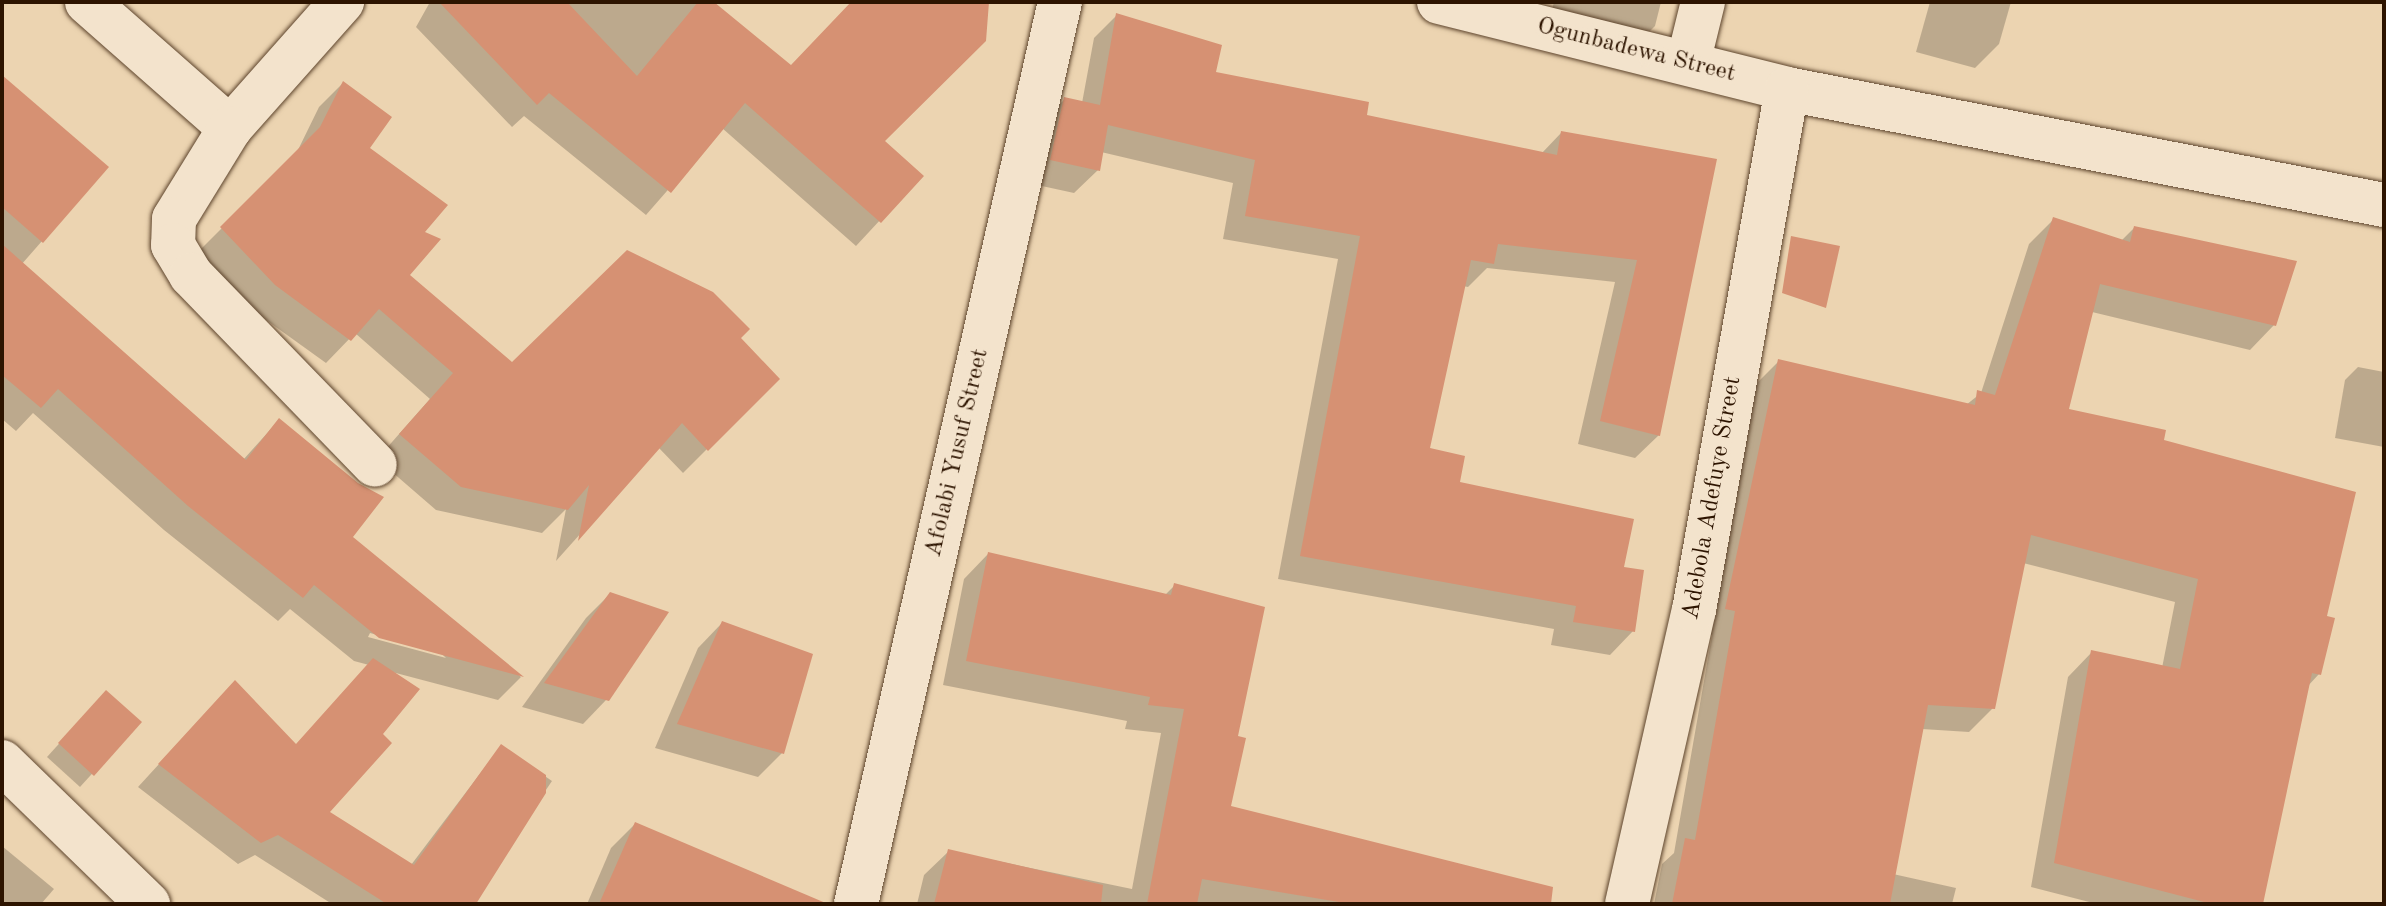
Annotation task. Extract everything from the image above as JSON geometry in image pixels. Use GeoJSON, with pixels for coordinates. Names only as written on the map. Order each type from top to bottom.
{"type":"FeatureCollection","features":[{"type":"Feature","properties":{"kind":"street"},"geometry":{"type":"LineString","coordinates":[[87,2],[230,128]]}},
{"type":"Feature","properties":{"kind":"street"},"geometry":{"type":"LineString","coordinates":[[342,2],[230,128],[174,219],[173,245],[191,275],[375,465]]}},
{"type":"Feature","properties":{"kind":"street","name":"Afolabi Yusuf Street"},"geometry":{"type":"LineString","coordinates":[[856,904],[1060,2]]}},
{"type":"Feature","properties":{"kind":"street","name":"Ogunbadewa Street"},"geometry":{"type":"LineString","coordinates":[[1439,2],[1787,89],[2384,205]]}},
{"type":"Feature","properties":{"kind":"street"},"geometry":{"type":"LineString","coordinates":[[1688,63],[1703,2]]}},
{"type":"Feature","properties":{"kind":"street","name":"Adebola Adefuye Street"},"geometry":{"type":"LineString","coordinates":[[1627,904],[1694,610],[1787,89]]}},
{"type":"Feature","properties":{"kind":"street"},"geometry":{"type":"LineString","coordinates":[[2,762],[148,904]]}},
{"type":"Feature","properties":{"kind":"building"},"geometry":{"type":"Polygon","coordinates":[[[439,2],[567,2],[637,76],[698,2],[714,2],[791,65],[851,2],[989,2],[986,41],[885,141],[924,176],[881,223],[745,103],[671,193],[549,93],[537,105],[439,2]]]}},
{"type":"Feature","properties":{"kind":"building"},"geometry":{"type":"Polygon","coordinates":[[[1116,13],[1222,45],[1216,72],[1369,102],[1367,115],[1557,155],[1561,131],[1717,159],[1660,436],[1600,421],[1637,260],[1498,244],[1494,264],[1471,260],[1430,448],[1465,456],[1460,482],[1634,519],[1624,567],[1644,570],[1635,632],[1573,622],[1576,606],[1300,556],[1360,236],[1245,216],[1255,160],[1108,125],[1100,171],[1050,160],[1064,97],[1100,105],[1116,13]]]}},
{"type":"Feature","properties":{"kind":"building"},"geometry":{"type":"Polygon","coordinates":[[[2,75],[109,167],[43,243],[2,207],[2,75]]]}},
{"type":"Feature","properties":{"kind":"building"},"geometry":{"type":"Polygon","coordinates":[[[343,81],[392,117],[370,148],[448,205],[425,232],[441,239],[410,275],[512,362],[627,250],[713,292],[750,329],[741,338],[780,379],[708,451],[682,423],[578,541],[589,485],[568,510],[461,487],[399,434],[453,373],[379,309],[351,341],[275,285],[220,227],[320,127],[343,81]]]}},
{"type":"Feature","properties":{"kind":"building"},"geometry":{"type":"Polygon","coordinates":[[[2053,217],[2130,242],[2134,226],[2297,261],[2276,326],[2100,284],[2069,409],[2166,430],[2164,440],[2356,492],[2327,616],[2335,618],[2321,675],[2312,673],[2263,904],[2212,904],[2054,863],[2091,650],[2180,669],[2198,579],[2031,535],[1995,709],[1928,705],[1890,904],[1672,904],[1685,838],[1695,840],[1735,611],[1725,609],[1778,359],[1975,405],[1977,390],[1995,395],[2053,217]]]}},
{"type":"Feature","properties":{"kind":"building"},"geometry":{"type":"Polygon","coordinates":[[[1791,236],[1840,246],[1826,308],[1782,293],[1791,236]]]}},
{"type":"Feature","properties":{"kind":"building"},"geometry":{"type":"Polygon","coordinates":[[[2,244],[246,460],[279,418],[358,483],[384,497],[353,537],[524,677],[379,638],[314,585],[303,598],[188,506],[58,389],[41,408],[2,375],[2,244]]]}},
{"type":"Feature","properties":{"kind":"building"},"geometry":{"type":"Polygon","coordinates":[[[988,552],[1171,595],[1174,583],[1265,607],[1238,736],[1246,738],[1231,806],[1553,887],[1551,904],[1351,904],[1202,879],[1197,904],[1147,904],[1184,709],[1148,705],[1150,697],[966,661],[988,552]]]}},
{"type":"Feature","properties":{"kind":"building"},"geometry":{"type":"Polygon","coordinates":[[[610,592],[669,612],[609,701],[544,683],[610,592]]]}},
{"type":"Feature","properties":{"kind":"building"},"geometry":{"type":"Polygon","coordinates":[[[722,621],[813,654],[784,754],[677,724],[722,621]]]}},
{"type":"Feature","properties":{"kind":"building"},"geometry":{"type":"Polygon","coordinates":[[[373,658],[420,689],[383,734],[392,743],[330,812],[414,865],[501,744],[546,775],[546,793],[476,904],[387,904],[278,835],[261,843],[158,764],[235,680],[296,744],[373,658]]]}},
{"type":"Feature","properties":{"kind":"building"},"geometry":{"type":"Polygon","coordinates":[[[106,690],[142,722],[94,776],[58,743],[106,690]]]}},
{"type":"Feature","properties":{"kind":"building"},"geometry":{"type":"Polygon","coordinates":[[[635,822],[828,904],[599,904],[635,822]]]}},
{"type":"Feature","properties":{"kind":"building"},"geometry":{"type":"Polygon","coordinates":[[[948,849],[1103,885],[1101,904],[934,904],[948,849]]]}}]}
